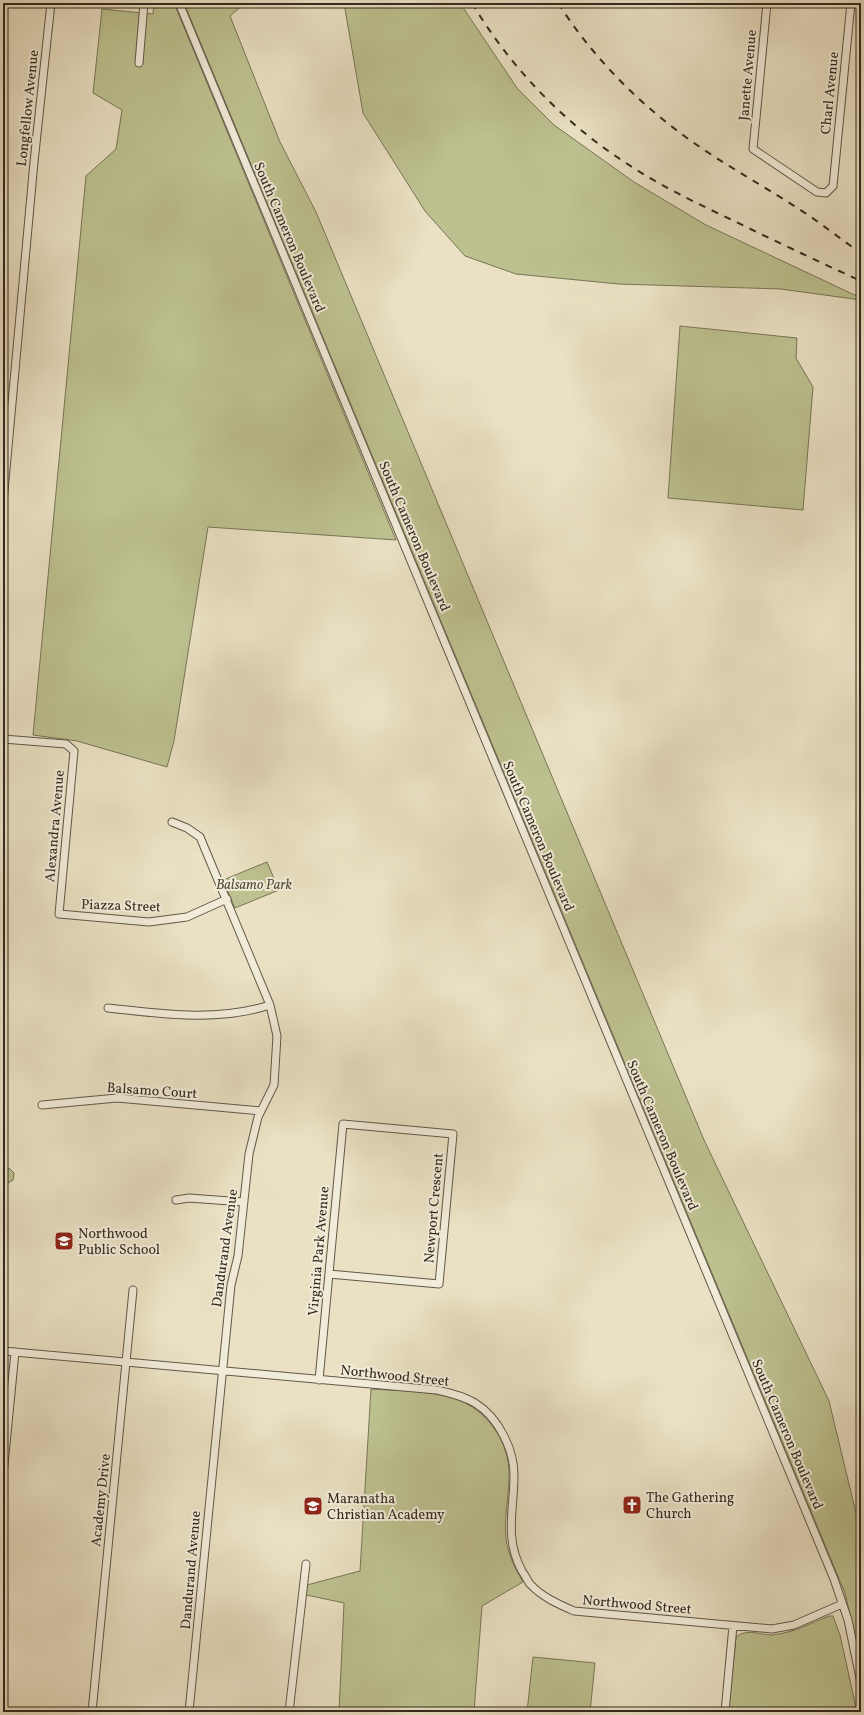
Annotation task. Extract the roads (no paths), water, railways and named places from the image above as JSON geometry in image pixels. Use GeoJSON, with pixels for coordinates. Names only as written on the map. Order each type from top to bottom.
{"type":"FeatureCollection","features":[{"type":"Feature","properties":{"kind":"street","name":"Longfellow Avenue"},"geometry":{"type":"LineString","coordinates":[[3,502],[33,170],[51,3]]}},
{"type":"Feature","properties":{"kind":"street"},"geometry":{"type":"LineString","coordinates":[[139,63],[144,3]]}},
{"type":"Feature","properties":{"kind":"street","name":"South Cameron Boulevard"},"geometry":{"type":"LineString","coordinates":[[179,3],[828,1564],[848,1620],[861,1683]]}},
{"type":"Feature","properties":{"kind":"street","name":"Janette Avenue"},"geometry":{"type":"LineString","coordinates":[[767,3],[753,149],[817,192],[826,193],[832,186]]}},
{"type":"Feature","properties":{"kind":"street","name":"Charl Avenue"},"geometry":{"type":"LineString","coordinates":[[832,186],[852,3]]}},
{"type":"Feature","properties":{"kind":"street","name":"Alexandra Avenue"},"geometry":{"type":"LineString","coordinates":[[3,739],[66,744],[74,751],[59,914]]}},
{"type":"Feature","properties":{"kind":"street","name":"Dandurand Avenue"},"geometry":{"type":"LineString","coordinates":[[172,822],[187,828],[200,837],[270,1005],[276,1036],[274,1085],[258,1117],[249,1154],[238,1256],[231,1285],[189,1712]]}},
{"type":"Feature","properties":{"kind":"street","name":"Piazza Street"},"geometry":{"type":"LineString","coordinates":[[59,914],[149,922],[187,917],[227,900]]}},
{"type":"Feature","properties":{"kind":"street"},"geometry":{"type":"LineString","coordinates":[[108,1008],[185,1016],[219,1015],[270,1005]]}},
{"type":"Feature","properties":{"kind":"street","name":"Balsamo Court"},"geometry":{"type":"LineString","coordinates":[[42,1105],[117,1098],[261,1111]]}},
{"type":"Feature","properties":{"kind":"street","name":"Newport Crescent"},"geometry":{"type":"LineString","coordinates":[[329,1274],[439,1284],[452,1150],[453,1134],[343,1124]]}},
{"type":"Feature","properties":{"kind":"street","name":"Virginia Park Avenue"},"geometry":{"type":"LineString","coordinates":[[319,1380],[343,1124]]}},
{"type":"Feature","properties":{"kind":"street"},"geometry":{"type":"LineString","coordinates":[[176,1200],[189,1198],[244,1202]]}},
{"type":"Feature","properties":{"kind":"street","name":"Academy Drive"},"geometry":{"type":"LineString","coordinates":[[92,1712],[134,1290]]}},
{"type":"Feature","properties":{"kind":"street","name":"Northwood Street"},"geometry":{"type":"LineString","coordinates":[[3,1351],[437,1390],[459,1395],[476,1404],[489,1415],[502,1432],[512,1454],[514,1474],[510,1525],[511,1542],[517,1562],[529,1583],[547,1599],[574,1611],[772,1629],[794,1625],[842,1604]]}},
{"type":"Feature","properties":{"kind":"street"},"geometry":{"type":"LineString","coordinates":[[3,1475],[15,1352]]}},
{"type":"Feature","properties":{"kind":"street"},"geometry":{"type":"LineString","coordinates":[[288,1712],[306,1564]]}},
{"type":"Feature","properties":{"kind":"street"},"geometry":{"type":"LineString","coordinates":[[726,1712],[733,1626]]}},
{"type":"Feature","properties":{"kind":"railway"},"geometry":{"type":"LineString","coordinates":[[472,3],[503,49],[540,92],[560,112],[603,147],[638,171],[677,193],[861,281]]}},
{"type":"Feature","properties":{"kind":"railway"},"geometry":{"type":"LineString","coordinates":[[558,3],[600,59],[633,93],[668,124],[714,157],[807,214],[861,253]]}},
{"type":"Feature","properties":{"kind":"place","name":"Northwood Public School"},"geometry":{"type":"Point","coordinates":[64,1241]}},
{"type":"Feature","properties":{"kind":"place","name":"The Gathering Church"},"geometry":{"type":"Point","coordinates":[632,1505]}},
{"type":"Feature","properties":{"kind":"place","name":"Maranatha Christian Academy"},"geometry":{"type":"Point","coordinates":[313,1506]}},
{"type":"Feature","properties":{"kind":"park label","name":"Balsamo Park"},"geometry":{"type":"Point","coordinates":[254,884]}}]}
